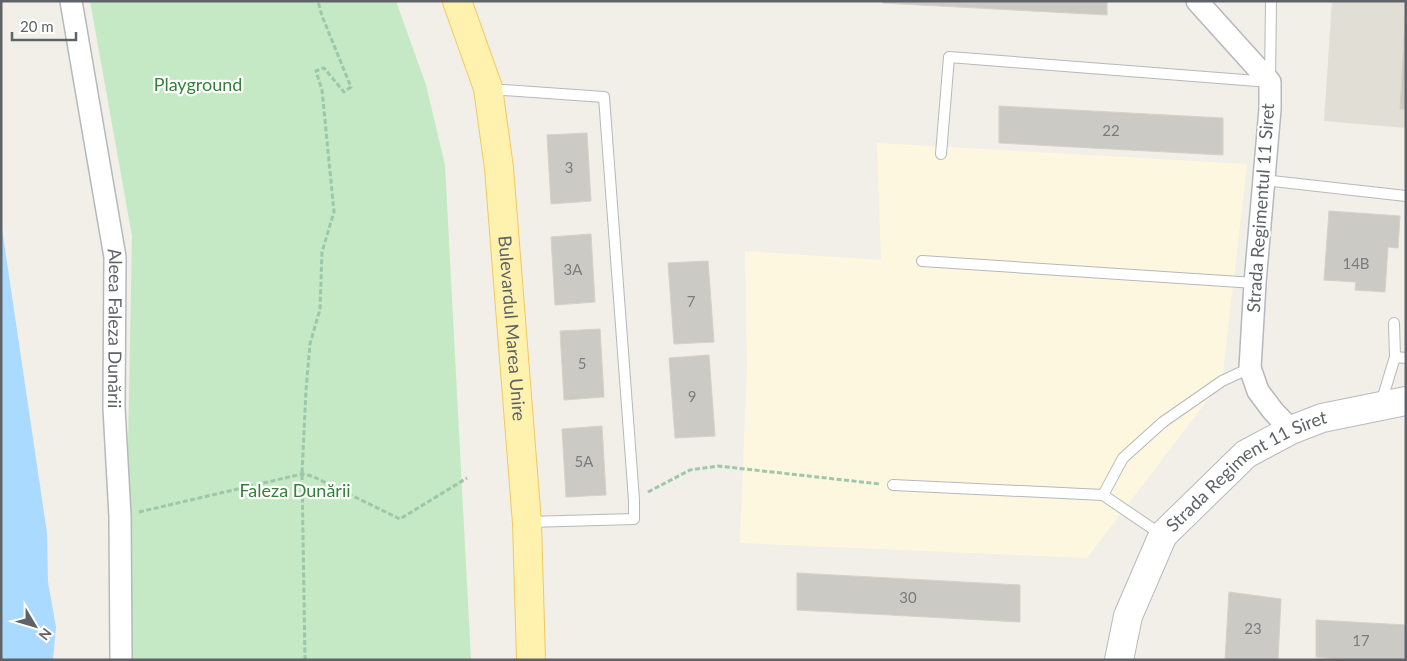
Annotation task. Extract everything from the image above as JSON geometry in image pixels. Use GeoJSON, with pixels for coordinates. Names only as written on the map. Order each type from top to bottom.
{"type":"FeatureCollection","features":[{"type":"Feature","properties":{"kind":"main road","name":"Bulevardul Marea Unire"},"geometry":{"type":"LineString","coordinates":[[457,1],[488,88],[499,168],[527,522],[532,660]]}},
{"type":"Feature","properties":{"kind":"street","name":"Aleea Faleza Dunării"},"geometry":{"type":"LineString","coordinates":[[71,1],[115,258],[114,408],[120,516],[121,660]]}},
{"type":"Feature","properties":{"kind":"street","name":"Strada Regimentul 11 Siret"},"geometry":{"type":"LineString","coordinates":[[1197,1],[1270,82],[1270,109],[1255,283],[1250,368],[1258,391],[1291,430]]}},
{"type":"Feature","properties":{"kind":"street","name":"Strada Regiment 11 Siret"},"geometry":{"type":"LineString","coordinates":[[1119,660],[1128,616],[1163,535],[1246,454],[1291,430],[1322,418],[1393,404]]}},
{"type":"Feature","properties":{"kind":"lane"},"geometry":{"type":"LineString","coordinates":[[941,154],[949,57],[1270,82],[1271,1]]}},
{"type":"Feature","properties":{"kind":"lane"},"geometry":{"type":"LineString","coordinates":[[488,88],[604,97],[634,519],[527,522]]}},
{"type":"Feature","properties":{"kind":"lane"},"geometry":{"type":"LineString","coordinates":[[1263,180],[1406,196]]}},
{"type":"Feature","properties":{"kind":"lane"},"geometry":{"type":"LineString","coordinates":[[922,261],[1255,283]]}},
{"type":"Feature","properties":{"kind":"lane"},"geometry":{"type":"LineString","coordinates":[[1393,404],[1400,357],[1394,323]]}},
{"type":"Feature","properties":{"kind":"lane"},"geometry":{"type":"LineString","coordinates":[[1103,495],[1123,458],[1163,422],[1222,382],[1250,368]]}},
{"type":"Feature","properties":{"kind":"lane"},"geometry":{"type":"LineString","coordinates":[[893,485],[1103,495],[1163,535]]}},
{"type":"Feature","properties":{"kind":"path"},"geometry":{"type":"LineString","coordinates":[[305,660],[302,474],[310,344],[320,309],[322,252],[334,212],[322,90],[316,71],[324,68],[344,92],[351,87],[322,16],[318,1]]}},
{"type":"Feature","properties":{"kind":"path"},"geometry":{"type":"LineString","coordinates":[[634,500],[690,470],[718,466],[893,485]]}},
{"type":"Feature","properties":{"kind":"path"},"geometry":{"type":"LineString","coordinates":[[120,516],[302,474],[312,476],[400,519],[467,478]]}},
{"type":"Feature","properties":{"kind":"shaded area"},"geometry":{"type":"Polygon","coordinates":[[[1332,1],[1406,1],[1406,128],[1324,121],[1332,1]]]}},
{"type":"Feature","properties":{"kind":"shaded area"},"geometry":{"type":"Polygon","coordinates":[[[877,143],[1247,164],[1222,381],[1087,558],[740,543],[747,366],[745,251],[881,260],[877,143]]]}},
{"type":"Feature","properties":{"kind":"green space","name":"Faleza Dunării"},"geometry":{"type":"Polygon","coordinates":[[[90,1],[396,1],[426,85],[445,165],[471,660],[130,660],[127,498],[132,236],[90,1]]]}},
{"type":"Feature","properties":{"kind":"water"},"geometry":{"type":"Polygon","coordinates":[[[1,222],[47,533],[48,582],[56,627],[53,660],[1,660],[1,222]]]}},
{"type":"Feature","properties":{"kind":"building"},"geometry":{"type":"Polygon","coordinates":[[[883,1],[1107,1],[1107,15],[883,3],[883,1]]]}},
{"type":"Feature","properties":{"kind":"building"},"geometry":{"type":"Polygon","coordinates":[[[1406,3],[1406,109],[1400,109],[1406,3]]]}},
{"type":"Feature","properties":{"kind":"building"},"geometry":{"type":"Polygon","coordinates":[[[999,106],[1223,118],[1223,155],[999,143],[999,106]]]}},
{"type":"Feature","properties":{"kind":"building"},"geometry":{"type":"Polygon","coordinates":[[[587,133],[591,201],[551,204],[547,135],[587,133]]]}},
{"type":"Feature","properties":{"kind":"building"},"geometry":{"type":"Polygon","coordinates":[[[1329,211],[1400,216],[1398,248],[1388,247],[1385,292],[1355,290],[1356,282],[1324,280],[1329,211]]]}},
{"type":"Feature","properties":{"kind":"building"},"geometry":{"type":"Polygon","coordinates":[[[591,234],[595,302],[555,305],[551,237],[591,234]]]}},
{"type":"Feature","properties":{"kind":"building"},"geometry":{"type":"Polygon","coordinates":[[[708,261],[714,342],[674,344],[668,263],[708,261]]]}},
{"type":"Feature","properties":{"kind":"building"},"geometry":{"type":"Polygon","coordinates":[[[600,329],[604,397],[564,400],[560,331],[600,329]]]}},
{"type":"Feature","properties":{"kind":"building"},"geometry":{"type":"Polygon","coordinates":[[[709,355],[715,436],[675,438],[669,358],[709,355]]]}},
{"type":"Feature","properties":{"kind":"building"},"geometry":{"type":"Polygon","coordinates":[[[602,426],[606,495],[566,497],[562,429],[602,426]]]}},
{"type":"Feature","properties":{"kind":"building"},"geometry":{"type":"Polygon","coordinates":[[[797,573],[1020,585],[1020,622],[797,610],[797,573]]]}},
{"type":"Feature","properties":{"kind":"building"},"geometry":{"type":"Polygon","coordinates":[[[1229,592],[1281,599],[1278,660],[1225,660],[1229,592]]]}},
{"type":"Feature","properties":{"kind":"building"},"geometry":{"type":"Polygon","coordinates":[[[1316,620],[1406,625],[1406,660],[1353,660],[1316,657],[1316,620]]]}},
{"type":"Feature","properties":{"kind":"park label","name":"Playground"},"geometry":{"type":"Point","coordinates":[198,85]}}]}
